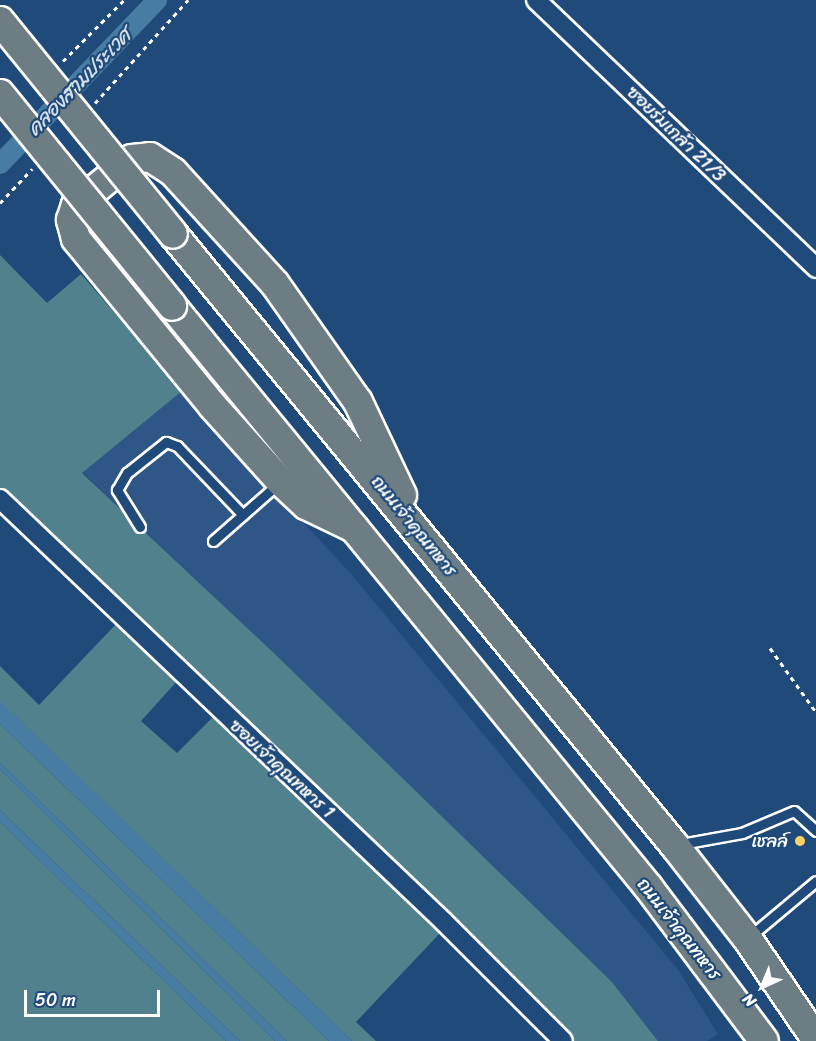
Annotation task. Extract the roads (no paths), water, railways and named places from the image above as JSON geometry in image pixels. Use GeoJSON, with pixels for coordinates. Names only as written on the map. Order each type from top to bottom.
{"type":"FeatureCollection","features":[{"type":"Feature","properties":{"kind":"main road","name":"ถนนเจ้าคุณทหาร"},"geometry":{"type":"LineString","coordinates":[[0,21],[675,846],[747,938],[816,1039]]}},
{"type":"Feature","properties":{"kind":"main road","name":"ถนนเจ้าคุณทหาร"},"geometry":{"type":"LineString","coordinates":[[0,94],[703,959],[764,1041]]}},
{"type":"Feature","properties":{"kind":"main road"},"geometry":{"type":"LineString","coordinates":[[354,528],[306,505],[281,482],[212,405],[76,239],[71,220],[76,206],[132,159],[150,157],[173,172],[275,284],[358,402],[418,531]]}},
{"type":"Feature","properties":{"kind":"main road"},"geometry":{"type":"LineString","coordinates":[[747,938],[816,1011]]}},
{"type":"Feature","properties":{"kind":"main road"},"geometry":{"type":"LineString","coordinates":[[703,959],[743,1041]]}},
{"type":"Feature","properties":{"kind":"street","name":"ซอยร่มเกล้า 21/3"},"geometry":{"type":"LineString","coordinates":[[536,0],[816,268]]}},
{"type":"Feature","properties":{"kind":"street","name":"ซอยเจ้าคุณทหาร 1"},"geometry":{"type":"LineString","coordinates":[[0,499],[444,922],[563,1041]]}},
{"type":"Feature","properties":{"kind":"lane"},"geometry":{"type":"LineString","coordinates":[[140,527],[117,490],[127,473],[166,442],[177,446],[243,515]]}},
{"type":"Feature","properties":{"kind":"lane"},"geometry":{"type":"LineString","coordinates":[[213,542],[281,482]]}},
{"type":"Feature","properties":{"kind":"lane"},"geometry":{"type":"LineString","coordinates":[[675,846],[742,833],[795,811],[816,831]]}},
{"type":"Feature","properties":{"kind":"lane"},"geometry":{"type":"LineString","coordinates":[[747,938],[816,881]]}},
{"type":"Feature","properties":{"kind":"waterway","name":"คลองสามประเวศ"},"geometry":{"type":"LineString","coordinates":[[0,164],[157,0]]}},
{"type":"Feature","properties":{"kind":"place","name":"เชลล์"},"geometry":{"type":"Point","coordinates":[800,841]}}]}
